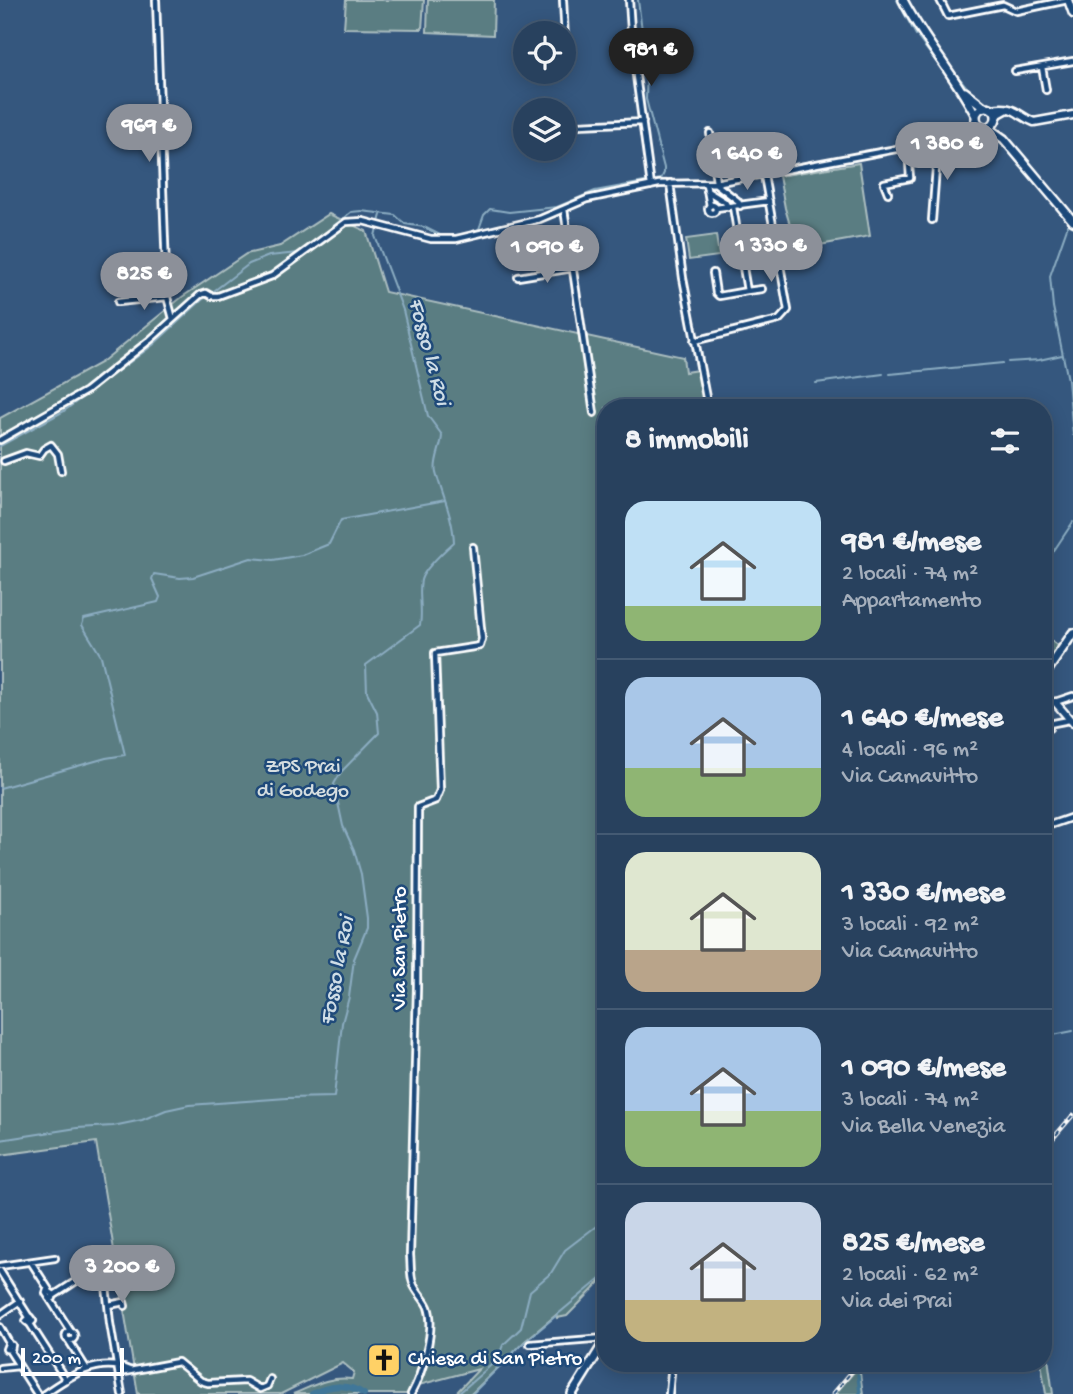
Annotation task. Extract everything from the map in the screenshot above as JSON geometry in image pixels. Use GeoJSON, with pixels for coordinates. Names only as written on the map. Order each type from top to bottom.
{"type":"FeatureCollection","features":[{"type":"Feature","properties":{"kind":"main road"},"geometry":{"type":"LineString","coordinates":[[903,0],[976,117],[1004,139]]}},
{"type":"Feature","properties":{"kind":"main road"},"geometry":{"type":"LineString","coordinates":[[961,89],[988,108],[1004,139],[1073,221]]}},
{"type":"Feature","properties":{"kind":"main road"},"geometry":{"type":"LineString","coordinates":[[976,117],[979,110],[988,108]]}},
{"type":"Feature","properties":{"kind":"main road"},"geometry":{"type":"LineString","coordinates":[[985,126],[995,120]]}},
{"type":"Feature","properties":{"kind":"main road"},"geometry":{"type":"LineString","coordinates":[[1052,666],[1070,644],[1073,633]]}},
{"type":"Feature","properties":{"kind":"main road"},"geometry":{"type":"LineString","coordinates":[[572,1394],[597,1354]]}},
{"type":"Feature","properties":{"kind":"street"},"geometry":{"type":"LineString","coordinates":[[156,0],[167,297],[173,319]]}},
{"type":"Feature","properties":{"kind":"street"},"geometry":{"type":"LineString","coordinates":[[563,0],[564,21]]}},
{"type":"Feature","properties":{"kind":"street"},"geometry":{"type":"LineString","coordinates":[[629,0],[632,47],[651,184]]}},
{"type":"Feature","properties":{"kind":"street"},"geometry":{"type":"LineString","coordinates":[[940,0],[948,16],[1002,3],[1016,11],[1068,1],[1073,12]]}},
{"type":"Feature","properties":{"kind":"street"},"geometry":{"type":"LineString","coordinates":[[1030,0],[1031,7]]}},
{"type":"Feature","properties":{"kind":"street"},"geometry":{"type":"LineString","coordinates":[[1015,71],[1073,61]]}},
{"type":"Feature","properties":{"kind":"street"},"geometry":{"type":"LineString","coordinates":[[1042,67],[1046,90]]}},
{"type":"Feature","properties":{"kind":"street"},"geometry":{"type":"LineString","coordinates":[[988,108],[1020,112],[1034,122],[1073,114]]}},
{"type":"Feature","properties":{"kind":"street"},"geometry":{"type":"LineString","coordinates":[[995,120],[1002,112],[1010,109]]}},
{"type":"Feature","properties":{"kind":"street"},"geometry":{"type":"LineString","coordinates":[[963,136],[971,129],[976,117]]}},
{"type":"Feature","properties":{"kind":"street"},"geometry":{"type":"LineString","coordinates":[[579,125],[643,122]]}},
{"type":"Feature","properties":{"kind":"street"},"geometry":{"type":"LineString","coordinates":[[0,440],[86,391],[150,340],[200,295],[218,296],[272,276],[346,222],[359,221],[431,239],[449,240],[534,221],[587,199],[651,184],[706,184],[764,175],[938,142],[963,136],[985,126]]}},
{"type":"Feature","properties":{"kind":"street"},"geometry":{"type":"LineString","coordinates":[[710,133],[716,183],[738,201],[740,206]]}},
{"type":"Feature","properties":{"kind":"street"},"geometry":{"type":"LineString","coordinates":[[932,220],[938,142]]}},
{"type":"Feature","properties":{"kind":"street"},"geometry":{"type":"LineString","coordinates":[[888,193],[884,183],[909,178],[908,148]]}},
{"type":"Feature","properties":{"kind":"street"},"geometry":{"type":"LineString","coordinates":[[694,341],[779,320],[786,313],[788,303],[764,175]]}},
{"type":"Feature","properties":{"kind":"street"},"geometry":{"type":"LineString","coordinates":[[670,183],[683,278],[706,399]]}},
{"type":"Feature","properties":{"kind":"street"},"geometry":{"type":"LineString","coordinates":[[706,184],[710,206],[714,205],[716,208],[769,201]]}},
{"type":"Feature","properties":{"kind":"street"},"geometry":{"type":"LineString","coordinates":[[707,191],[731,207],[747,291]]}},
{"type":"Feature","properties":{"kind":"street"},"geometry":{"type":"LineString","coordinates":[[564,209],[594,413]]}},
{"type":"Feature","properties":{"kind":"street"},"geometry":{"type":"LineString","coordinates":[[518,277],[573,268]]}},
{"type":"Feature","properties":{"kind":"street"},"geometry":{"type":"LineString","coordinates":[[713,273],[716,293],[719,296],[762,289]]}},
{"type":"Feature","properties":{"kind":"street"},"geometry":{"type":"LineString","coordinates":[[118,302],[167,297]]}},
{"type":"Feature","properties":{"kind":"street"},"geometry":{"type":"LineString","coordinates":[[4,461],[26,453],[39,456],[51,445],[58,454],[61,471]]}},
{"type":"Feature","properties":{"kind":"street","name":"Via San Pietro"},"geometry":{"type":"LineString","coordinates":[[411,1394],[427,1348],[429,1317],[427,1306],[413,1283],[410,1255],[417,988],[418,807],[436,800],[440,790],[435,653],[480,646],[482,639],[473,547]]}},
{"type":"Feature","properties":{"kind":"street"},"geometry":{"type":"LineString","coordinates":[[1052,703],[1073,696]]}},
{"type":"Feature","properties":{"kind":"street"},"geometry":{"type":"LineString","coordinates":[[1055,702],[1071,721]]}},
{"type":"Feature","properties":{"kind":"street"},"geometry":{"type":"LineString","coordinates":[[1052,724],[1071,721]]}},
{"type":"Feature","properties":{"kind":"street"},"geometry":{"type":"LineString","coordinates":[[1052,824],[1073,817]]}},
{"type":"Feature","properties":{"kind":"street"},"geometry":{"type":"LineString","coordinates":[[99,1256],[103,1262],[122,1394]]}},
{"type":"Feature","properties":{"kind":"street"},"geometry":{"type":"LineString","coordinates":[[0,1266],[55,1258]]}},
{"type":"Feature","properties":{"kind":"street"},"geometry":{"type":"LineString","coordinates":[[31,1261],[68,1330],[66,1335],[86,1368]]}},
{"type":"Feature","properties":{"kind":"street"},"geometry":{"type":"LineString","coordinates":[[50,1294],[94,1269]]}},
{"type":"Feature","properties":{"kind":"street"},"geometry":{"type":"LineString","coordinates":[[0,1272],[33,1321],[30,1324],[65,1380]]}},
{"type":"Feature","properties":{"kind":"street"},"geometry":{"type":"LineString","coordinates":[[0,1315],[20,1301]]}},
{"type":"Feature","properties":{"kind":"street"},"geometry":{"type":"LineString","coordinates":[[109,1305],[124,1303],[125,1306]]}},
{"type":"Feature","properties":{"kind":"street"},"geometry":{"type":"LineString","coordinates":[[0,1327],[9,1343],[6,1346],[37,1394]]}},
{"type":"Feature","properties":{"kind":"street"},"geometry":{"type":"LineString","coordinates":[[530,1344],[597,1341]]}},
{"type":"Feature","properties":{"kind":"street"},"geometry":{"type":"LineString","coordinates":[[119,1373],[178,1362],[196,1378],[208,1383],[246,1381],[260,1389],[267,1386],[270,1379]]}},
{"type":"Feature","properties":{"kind":"street"},"geometry":{"type":"LineString","coordinates":[[0,1368],[19,1366]]}},
{"type":"Feature","properties":{"kind":"street"},"geometry":{"type":"LineString","coordinates":[[44,1394],[86,1368],[118,1366],[129,1370]]}},
{"type":"Feature","properties":{"kind":"street"},"geometry":{"type":"LineString","coordinates":[[668,1394],[671,1372]]}},
{"type":"Feature","properties":{"kind":"green space"},"geometry":{"type":"Polygon","coordinates":[[[346,0],[424,0],[422,29],[344,28],[346,0]]]}},
{"type":"Feature","properties":{"kind":"green space"},"geometry":{"type":"Polygon","coordinates":[[[428,0],[494,0],[493,35],[427,32],[428,0]]]}},
{"type":"Feature","properties":{"kind":"green space"},"geometry":{"type":"Polygon","coordinates":[[[859,163],[870,236],[797,249],[779,176],[859,163]]]}},
{"type":"Feature","properties":{"kind":"green space","name":"ZPS Prai di Godego"},"geometry":{"type":"Polygon","coordinates":[[[329,214],[366,231],[385,292],[683,357],[685,372],[698,370],[703,399],[597,399],[597,1285],[567,1316],[557,1318],[556,1315],[525,1341],[471,1394],[455,1394],[479,1369],[411,1387],[407,1394],[293,1394],[328,1380],[352,1379],[354,1372],[343,1363],[281,1394],[138,1394],[96,1142],[0,1155],[0,418],[102,362],[182,297],[246,254],[280,246],[329,214]]]}},
{"type":"Feature","properties":{"kind":"green space"},"geometry":{"type":"Polygon","coordinates":[[[716,235],[719,256],[689,260],[686,239],[716,235]]]}},
{"type":"Feature","properties":{"kind":"green space"},"geometry":{"type":"Polygon","coordinates":[[[1052,641],[1059,646],[1052,656],[1052,641]]]}},
{"type":"Feature","properties":{"kind":"green space"},"geometry":{"type":"Polygon","coordinates":[[[854,1372],[860,1372],[863,1394],[835,1394],[854,1372]]]}},
{"type":"Feature","properties":{"kind":"green space"},"geometry":{"type":"Polygon","coordinates":[[[1042,1372],[1050,1372],[1053,1394],[1046,1394],[1042,1372]]]}},
{"type":"Feature","properties":{"kind":"waterway"},"geometry":{"type":"LineString","coordinates":[[310,245],[351,212],[395,215],[405,224],[424,227],[442,236],[466,234],[479,229],[484,215],[490,209],[509,212],[557,207],[595,191],[661,179],[664,168],[646,99],[647,68],[638,0]]}},
{"type":"Feature","properties":{"kind":"waterway"},"geometry":{"type":"LineString","coordinates":[[897,0],[916,35]]}},
{"type":"Feature","properties":{"kind":"waterway"},"geometry":{"type":"LineString","coordinates":[[918,38],[953,84]]}},
{"type":"Feature","properties":{"kind":"waterway"},"geometry":{"type":"LineString","coordinates":[[951,68],[970,91]]}},
{"type":"Feature","properties":{"kind":"waterway"},"geometry":{"type":"LineString","coordinates":[[958,92],[964,103]]}},
{"type":"Feature","properties":{"kind":"waterway"},"geometry":{"type":"LineString","coordinates":[[1000,140],[1017,162]]}},
{"type":"Feature","properties":{"kind":"waterway"},"geometry":{"type":"LineString","coordinates":[[1017,147],[1038,172]]}},
{"type":"Feature","properties":{"kind":"waterway"},"geometry":{"type":"LineString","coordinates":[[1019,165],[1036,184]]}},
{"type":"Feature","properties":{"kind":"waterway"},"geometry":{"type":"LineString","coordinates":[[1039,187],[1043,192]]}},
{"type":"Feature","properties":{"kind":"waterway"},"geometry":{"type":"LineString","coordinates":[[1066,205],[1073,214]]}},
{"type":"Feature","properties":{"kind":"waterway","name":"Fosso la Roi"},"geometry":{"type":"LineString","coordinates":[[379,222],[381,215]]}},
{"type":"Feature","properties":{"kind":"waterway"},"geometry":{"type":"LineString","coordinates":[[1065,217],[1073,227]]}},
{"type":"Feature","properties":{"kind":"waterway"},"geometry":{"type":"LineString","coordinates":[[1069,222],[1050,276],[1053,307],[1068,380],[1073,435]]}},
{"type":"Feature","properties":{"kind":"waterway","name":"Fosso la Roi"},"geometry":{"type":"LineString","coordinates":[[0,1140],[77,1128],[113,1126],[189,1105],[334,1097],[342,1023],[354,959],[367,928],[361,874],[343,826],[334,784],[341,772],[379,733],[377,712],[367,692],[366,665],[420,625],[421,580],[430,565],[454,542],[435,468],[442,435],[428,416],[403,310],[375,236],[377,228]]}},
{"type":"Feature","properties":{"kind":"waterway"},"geometry":{"type":"LineString","coordinates":[[0,446],[64,411],[153,345],[202,300],[249,264],[269,256],[298,253]]}},
{"type":"Feature","properties":{"kind":"waterway"},"geometry":{"type":"LineString","coordinates":[[1008,362],[1062,355]]}},
{"type":"Feature","properties":{"kind":"waterway"},"geometry":{"type":"LineString","coordinates":[[890,374],[1003,363]]}},
{"type":"Feature","properties":{"kind":"waterway"},"geometry":{"type":"LineString","coordinates":[[816,383],[883,374]]}},
{"type":"Feature","properties":{"kind":"waterway"},"geometry":{"type":"LineString","coordinates":[[0,788],[125,755],[101,656],[82,625],[84,619],[158,602],[160,597],[152,579],[154,574],[193,577],[251,558],[273,560],[302,555],[329,544],[341,520],[445,501]]}},
{"type":"Feature","properties":{"kind":"waterway"},"geometry":{"type":"LineString","coordinates":[[1052,554],[1073,522]]}},
{"type":"Feature","properties":{"kind":"waterway"},"geometry":{"type":"LineString","coordinates":[[1052,1035],[1073,1031]]}},
{"type":"Feature","properties":{"kind":"waterway"},"geometry":{"type":"LineString","coordinates":[[458,1394],[497,1360],[503,1345],[521,1328],[530,1291],[551,1273],[565,1250],[597,1226]]}},
{"type":"Feature","properties":{"kind":"waterway"},"geometry":{"type":"LineString","coordinates":[[472,1394],[521,1345],[597,1282]]}},
{"type":"Feature","properties":{"kind":"waterway"},"geometry":{"type":"LineString","coordinates":[[858,1375],[860,1394]]}},
{"type":"Feature","properties":{"kind":"waterway"},"geometry":{"type":"LineString","coordinates":[[408,1394],[415,1378]]}},
{"type":"Feature","properties":{"kind":"waterway"},"geometry":{"type":"LineString","coordinates":[[312,1394],[338,1386],[352,1388],[364,1394]]}},
{"type":"Feature","properties":{"kind":"railway"},"geometry":{"type":"LineString","coordinates":[[1052,1140],[1073,1115]]}},
{"type":"Feature","properties":{"kind":"railway"},"geometry":{"type":"LineString","coordinates":[[833,1394],[851,1372]]}},
{"type":"Feature","properties":{"kind":"place","name":"Chiesa di San Pietro"},"geometry":{"type":"Point","coordinates":[384,1360]}}]}
